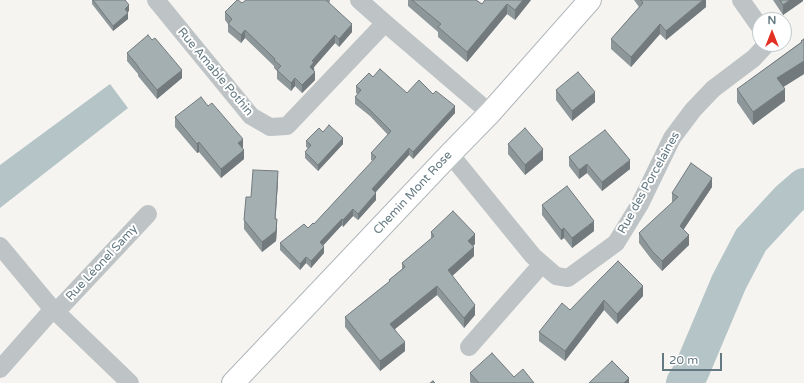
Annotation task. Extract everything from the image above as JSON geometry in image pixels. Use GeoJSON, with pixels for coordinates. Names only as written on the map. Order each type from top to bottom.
{"type":"FeatureCollection","features":[{"type":"Feature","properties":{"kind":"street","name":"Rue Amable Pothin"},"geometry":{"type":"LineString","coordinates":[[156,0],[250,116],[270,127],[287,126],[385,24]]}},
{"type":"Feature","properties":{"kind":"street"},"geometry":{"type":"LineString","coordinates":[[359,0],[490,113]]}},
{"type":"Feature","properties":{"kind":"street","name":"Chemin Mont Rose"},"geometry":{"type":"LineString","coordinates":[[233,383],[490,113],[590,0]]}},
{"type":"Feature","properties":{"kind":"street"},"geometry":{"type":"LineString","coordinates":[[741,0],[752,16]]}},
{"type":"Feature","properties":{"kind":"street","name":"Rue des Porcelaines"},"geometry":{"type":"LineString","coordinates":[[450,154],[533,256],[556,276],[568,278],[616,243],[640,204],[672,138],[693,110],[713,89],[754,58],[760,52]]}},
{"type":"Feature","properties":{"kind":"street","name":"Rue Léonel Samy"},"geometry":{"type":"LineString","coordinates":[[0,369],[148,214]]}},
{"type":"Feature","properties":{"kind":"street"},"geometry":{"type":"LineString","coordinates":[[0,246],[55,310],[130,383]]}},
{"type":"Feature","properties":{"kind":"street"},"geometry":{"type":"LineString","coordinates":[[469,347],[542,264]]}},
{"type":"Feature","properties":{"kind":"shaded area"},"geometry":{"type":"Polygon","coordinates":[[[110,84],[128,108],[0,208],[0,165],[110,84]]]}},
{"type":"Feature","properties":{"kind":"building"},"geometry":{"type":"Polygon","coordinates":[[[93,0],[125,0],[129,5],[125,9],[128,13],[113,26],[93,0]]]}},
{"type":"Feature","properties":{"kind":"building"},"geometry":{"type":"Polygon","coordinates":[[[237,0],[242,3],[246,0],[326,0],[352,24],[339,39],[335,35],[312,61],[314,62],[310,67],[315,72],[302,85],[295,78],[291,83],[277,70],[281,66],[274,60],[275,59],[245,30],[241,35],[228,24],[232,19],[225,12],[237,0]]]}},
{"type":"Feature","properties":{"kind":"building"},"geometry":{"type":"Polygon","coordinates":[[[412,0],[476,0],[482,4],[485,0],[523,0],[515,10],[507,4],[467,52],[438,27],[441,24],[412,0]]]}},
{"type":"Feature","properties":{"kind":"building"},"geometry":{"type":"Polygon","coordinates":[[[641,0],[703,0],[666,31],[660,24],[631,57],[611,39],[643,3],[641,0]]]}},
{"type":"Feature","properties":{"kind":"building"},"geometry":{"type":"Polygon","coordinates":[[[780,0],[790,0],[783,5],[780,0]]]}},
{"type":"Feature","properties":{"kind":"building"},"geometry":{"type":"Polygon","coordinates":[[[148,35],[152,40],[155,38],[182,70],[157,90],[127,53],[148,35]]]}},
{"type":"Feature","properties":{"kind":"building"},"geometry":{"type":"Polygon","coordinates":[[[804,39],[804,61],[777,78],[785,89],[753,112],[737,89],[788,52],[792,52],[792,49],[802,42],[801,41],[804,39]]]}},
{"type":"Feature","properties":{"kind":"building"},"geometry":{"type":"Polygon","coordinates":[[[380,69],[407,93],[419,80],[433,94],[436,91],[455,106],[413,152],[409,148],[372,189],[376,193],[358,214],[353,209],[320,242],[324,247],[311,261],[306,257],[300,264],[280,243],[304,224],[308,228],[313,223],[314,224],[376,157],[371,153],[391,131],[355,97],[361,90],[356,86],[369,73],[373,77],[380,69]]]}},
{"type":"Feature","properties":{"kind":"building"},"geometry":{"type":"Polygon","coordinates":[[[578,72],[595,92],[572,111],[556,90],[578,72]]]}},
{"type":"Feature","properties":{"kind":"building"},"geometry":{"type":"Polygon","coordinates":[[[201,97],[208,106],[212,103],[243,139],[238,143],[244,150],[221,169],[199,142],[197,144],[175,117],[201,97]]]}},
{"type":"Feature","properties":{"kind":"building"},"geometry":{"type":"Polygon","coordinates":[[[329,125],[343,138],[318,165],[305,152],[311,145],[306,141],[319,128],[323,132],[329,125]]]}},
{"type":"Feature","properties":{"kind":"building"},"geometry":{"type":"Polygon","coordinates":[[[525,128],[543,149],[525,165],[508,144],[525,128]]]}},
{"type":"Feature","properties":{"kind":"building"},"geometry":{"type":"Polygon","coordinates":[[[605,130],[630,160],[602,182],[587,164],[579,170],[569,157],[605,130]]]}},
{"type":"Feature","properties":{"kind":"building"},"geometry":{"type":"Polygon","coordinates":[[[691,163],[712,178],[680,226],[689,235],[662,261],[652,251],[639,233],[678,197],[672,193],[691,163]]]}},
{"type":"Feature","properties":{"kind":"building"},"geometry":{"type":"Polygon","coordinates":[[[253,170],[278,171],[275,219],[277,219],[276,231],[262,242],[244,220],[246,197],[251,197],[253,170]]]}},
{"type":"Feature","properties":{"kind":"building"},"geometry":{"type":"Polygon","coordinates":[[[567,186],[594,221],[572,238],[564,228],[561,230],[542,205],[567,186]]]}},
{"type":"Feature","properties":{"kind":"building"},"geometry":{"type":"Polygon","coordinates":[[[453,211],[475,234],[468,241],[474,247],[448,270],[475,305],[464,318],[437,286],[390,324],[405,342],[380,361],[345,317],[405,267],[402,263],[434,236],[431,232],[453,211]]]}},
{"type":"Feature","properties":{"kind":"building"},"geometry":{"type":"Polygon","coordinates":[[[618,261],[643,286],[617,314],[604,300],[565,351],[539,332],[562,303],[570,310],[618,261]]]}},
{"type":"Feature","properties":{"kind":"building"},"geometry":{"type":"Polygon","coordinates":[[[492,353],[514,377],[523,369],[534,383],[479,383],[470,373],[492,353]]]}},
{"type":"Feature","properties":{"kind":"building"},"geometry":{"type":"Polygon","coordinates":[[[612,361],[629,378],[624,383],[589,383],[612,361]]]}},
{"type":"Feature","properties":{"kind":"waterway"},"geometry":{"type":"LineString","coordinates":[[684,383],[691,372],[729,282],[751,240],[789,199],[804,186]]}}]}
